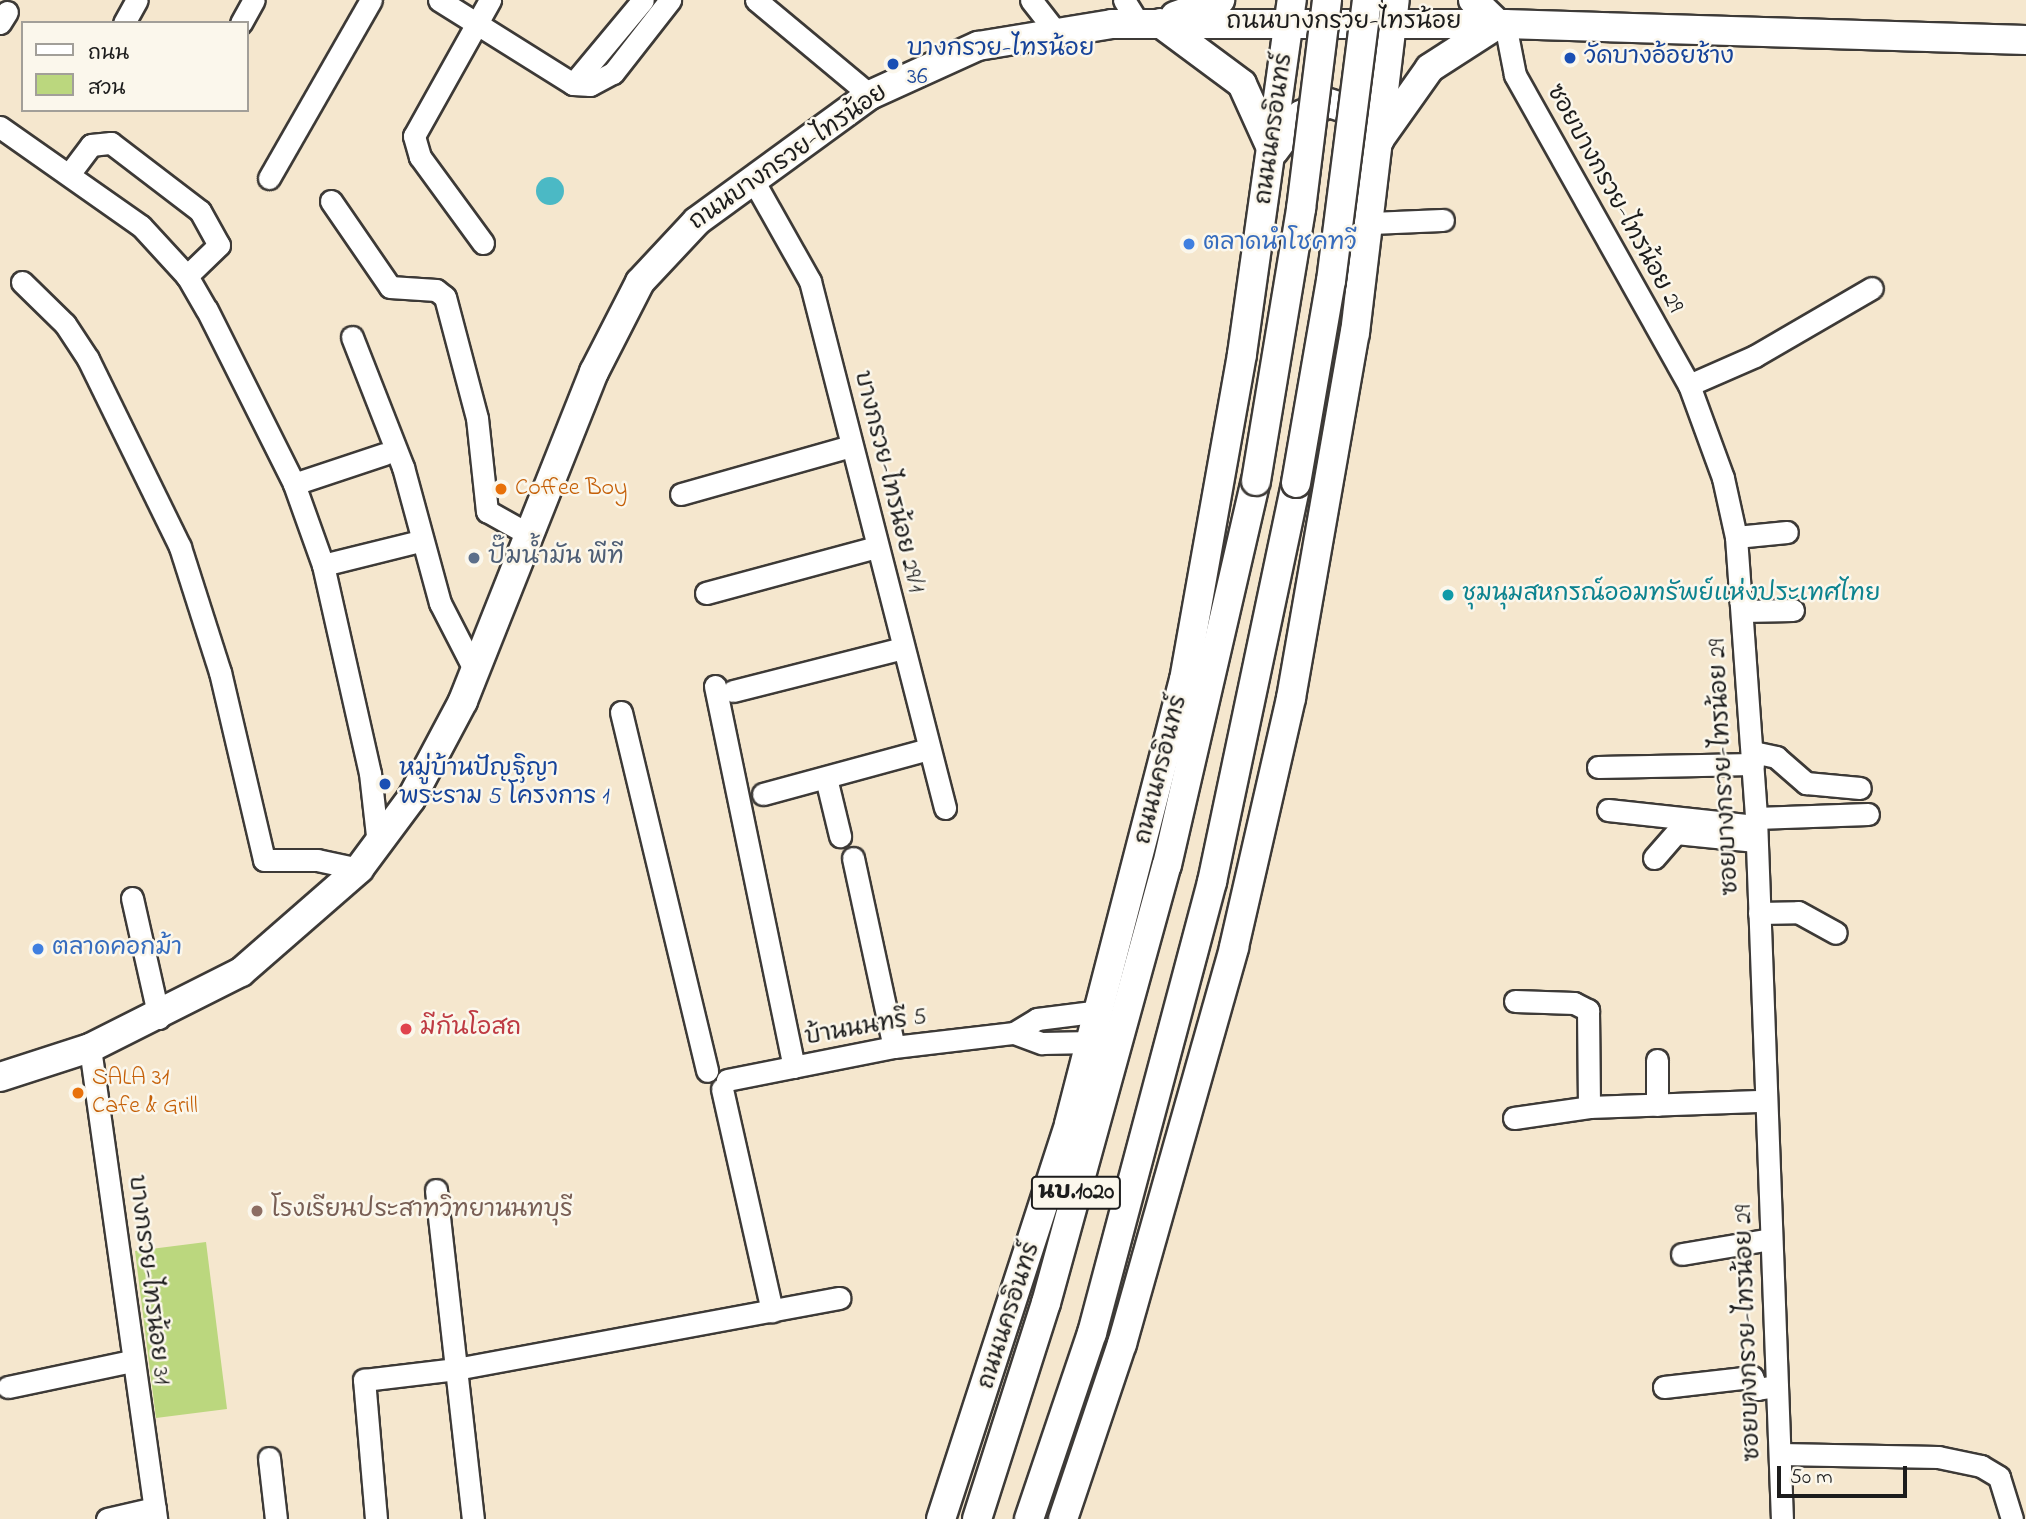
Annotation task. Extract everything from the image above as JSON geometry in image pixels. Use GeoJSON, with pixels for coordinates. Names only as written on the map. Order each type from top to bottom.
{"type":"FeatureCollection","features":[{"type":"Feature","properties":{"kind":"main road"},"geometry":{"type":"LineString","coordinates":[[1150,24],[1220,0]]}},
{"type":"Feature","properties":{"kind":"main road","name":"ถนนนครอินทร์"},"geometry":{"type":"LineString","coordinates":[[977,1519],[1046,1303],[1167,865],[1256,481],[1301,209],[1327,0]]}},
{"type":"Feature","properties":{"kind":"main road","name":"นบ.1020"},"geometry":{"type":"LineString","coordinates":[[1029,1519],[1092,1333],[1212,882],[1296,483],[1331,281],[1367,0]]}},
{"type":"Feature","properties":{"kind":"main road"},"geometry":{"type":"LineString","coordinates":[[1150,24],[1242,84],[1273,153],[1301,115],[1329,103],[1359,113],[1379,140],[1425,73],[1502,24],[1473,0]]}},
{"type":"Feature","properties":{"kind":"main road","name":"ถนนบางกรวย-ไทรน้อย"},"geometry":{"type":"LineString","coordinates":[[0,1077],[90,1048],[159,1018],[241,972],[359,869],[411,799],[476,673],[528,534],[594,372],[640,282],[676,240],[870,95],[978,46],[1054,29],[1150,24],[1291,10],[1393,11],[1502,24],[2026,40]]}},
{"type":"Feature","properties":{"kind":"main road","name":"ถนนนครอินทร์"},"geometry":{"type":"LineString","coordinates":[[940,1519],[1016,1300],[1092,1042],[1184,680],[1273,153],[1291,10]]}},
{"type":"Feature","properties":{"kind":"main road","name":"นบ.1020"},"geometry":{"type":"LineString","coordinates":[[1063,1519],[1122,1344],[1234,947],[1295,678],[1370,223],[1393,11]]}},
{"type":"Feature","properties":{"kind":"main road"},"geometry":{"type":"LineString","coordinates":[[1212,882],[1295,678]]}},
{"type":"Feature","properties":{"kind":"main road"},"geometry":{"type":"LineString","coordinates":[[1167,865],[1184,680]]}},
{"type":"Feature","properties":{"kind":"street"},"geometry":{"type":"LineString","coordinates":[[125,21],[137,0]]}},
{"type":"Feature","properties":{"kind":"street"},"geometry":{"type":"LineString","coordinates":[[242,21],[254,0]]}},
{"type":"Feature","properties":{"kind":"street"},"geometry":{"type":"LineString","coordinates":[[269,178],[372,0]]}},
{"type":"Feature","properties":{"kind":"street"},"geometry":{"type":"LineString","coordinates":[[439,0],[573,84],[590,85],[613,73],[670,0]]}},
{"type":"Feature","properties":{"kind":"street"},"geometry":{"type":"LineString","coordinates":[[483,243],[414,145],[416,127],[490,0]]}},
{"type":"Feature","properties":{"kind":"street"},"geometry":{"type":"LineString","coordinates":[[573,84],[643,0]]}},
{"type":"Feature","properties":{"kind":"street"},"geometry":{"type":"LineString","coordinates":[[756,0],[870,95]]}},
{"type":"Feature","properties":{"kind":"street"},"geometry":{"type":"LineString","coordinates":[[1031,0],[1054,29]]}},
{"type":"Feature","properties":{"kind":"street"},"geometry":{"type":"LineString","coordinates":[[1124,0],[1150,24]]}},
{"type":"Feature","properties":{"kind":"street","name":"ซอยบางกรวย-ไทรน้อย 29"},"geometry":{"type":"LineString","coordinates":[[1502,24],[1515,75],[1689,385],[1720,468],[1736,537],[1753,758],[1782,1519]]}},
{"type":"Feature","properties":{"kind":"street"},"geometry":{"type":"LineString","coordinates":[[0,127],[70,173],[141,226],[187,276],[294,484],[323,565],[370,773],[378,844]]}},
{"type":"Feature","properties":{"kind":"street"},"geometry":{"type":"LineString","coordinates":[[70,173],[92,145],[111,143],[200,211],[219,244],[187,276]]}},
{"type":"Feature","properties":{"kind":"street","name":"บางกรวย-ไทรน้อย 29/1"},"geometry":{"type":"LineString","coordinates":[[753,180],[810,281],[945,808]]}},
{"type":"Feature","properties":{"kind":"street"},"geometry":{"type":"LineString","coordinates":[[331,201],[390,287],[436,290],[445,297],[477,418],[487,512],[528,534]]}},
{"type":"Feature","properties":{"kind":"street"},"geometry":{"type":"LineString","coordinates":[[1370,223],[1443,220]]}},
{"type":"Feature","properties":{"kind":"street"},"geometry":{"type":"LineString","coordinates":[[22,282],[65,324],[88,359],[180,547],[220,672],[264,860],[317,860],[359,869]]}},
{"type":"Feature","properties":{"kind":"street"},"geometry":{"type":"LineString","coordinates":[[1689,385],[1755,356],[1872,288]]}},
{"type":"Feature","properties":{"kind":"street"},"geometry":{"type":"LineString","coordinates":[[352,337],[402,467],[440,603],[476,673]]}},
{"type":"Feature","properties":{"kind":"street"},"geometry":{"type":"LineString","coordinates":[[681,494],[851,446]]}},
{"type":"Feature","properties":{"kind":"street"},"geometry":{"type":"LineString","coordinates":[[294,484],[384,454]]}},
{"type":"Feature","properties":{"kind":"street"},"geometry":{"type":"LineString","coordinates":[[1736,537],[1787,532]]}},
{"type":"Feature","properties":{"kind":"street"},"geometry":{"type":"LineString","coordinates":[[323,565],[412,543]]}},
{"type":"Feature","properties":{"kind":"street"},"geometry":{"type":"LineString","coordinates":[[706,593],[877,547]]}},
{"type":"Feature","properties":{"kind":"street"},"geometry":{"type":"LineString","coordinates":[[1743,611],[1793,610]]}},
{"type":"Feature","properties":{"kind":"street"},"geometry":{"type":"LineString","coordinates":[[794,1067],[724,689],[904,648]]}},
{"type":"Feature","properties":{"kind":"street"},"geometry":{"type":"LineString","coordinates":[[621,712],[707,1071],[705,1084],[725,1084],[772,1311]]}},
{"type":"Feature","properties":{"kind":"street"},"geometry":{"type":"LineString","coordinates":[[763,794],[929,749]]}},
{"type":"Feature","properties":{"kind":"street"},"geometry":{"type":"LineString","coordinates":[[1598,767],[1776,757],[1806,783],[1860,788]]}},
{"type":"Feature","properties":{"kind":"street"},"geometry":{"type":"LineString","coordinates":[[826,778],[841,836]]}},
{"type":"Feature","properties":{"kind":"street"},"geometry":{"type":"LineString","coordinates":[[1608,810],[1756,829]]}},
{"type":"Feature","properties":{"kind":"street"},"geometry":{"type":"LineString","coordinates":[[1654,858],[1676,833],[1756,829],[1868,814]]}},
{"type":"Feature","properties":{"kind":"street"},"geometry":{"type":"LineString","coordinates":[[853,858],[894,1047]]}},
{"type":"Feature","properties":{"kind":"street"},"geometry":{"type":"LineString","coordinates":[[132,898],[159,1018]]}},
{"type":"Feature","properties":{"kind":"street"},"geometry":{"type":"LineString","coordinates":[[1759,913],[1798,912],[1836,933]]}},
{"type":"Feature","properties":{"kind":"street"},"geometry":{"type":"LineString","coordinates":[[1515,1001],[1574,1003],[1588,1010],[1589,1107]]}},
{"type":"Feature","properties":{"kind":"street","name":"บ้านนนทรี 5"},"geometry":{"type":"LineString","coordinates":[[725,1084],[894,1047],[1014,1033],[1037,1019],[1100,1011]]}},
{"type":"Feature","properties":{"kind":"street","name":"บ้านนนทรี 5"},"geometry":{"type":"LineString","coordinates":[[1014,1033],[1042,1043],[1092,1042]]}},
{"type":"Feature","properties":{"kind":"street","name":"บางกรวย-ไทรน้อย 31"},"geometry":{"type":"LineString","coordinates":[[90,1048],[131,1362],[155,1514]]}},
{"type":"Feature","properties":{"kind":"street"},"geometry":{"type":"LineString","coordinates":[[1657,1060],[1657,1105]]}},
{"type":"Feature","properties":{"kind":"street"},"geometry":{"type":"LineString","coordinates":[[1514,1118],[1589,1107],[1765,1101]]}},
{"type":"Feature","properties":{"kind":"street"},"geometry":{"type":"LineString","coordinates":[[436,1190],[473,1519]]}},
{"type":"Feature","properties":{"kind":"street"},"geometry":{"type":"LineString","coordinates":[[1682,1254],[1771,1239]]}},
{"type":"Feature","properties":{"kind":"street"},"geometry":{"type":"LineString","coordinates":[[376,1519],[360,1384],[456,1369],[839,1297]]}},
{"type":"Feature","properties":{"kind":"street"},"geometry":{"type":"LineString","coordinates":[[8,1387],[131,1362]]}},
{"type":"Feature","properties":{"kind":"street"},"geometry":{"type":"LineString","coordinates":[[1664,1387],[1752,1377],[1758,1389],[1777,1386]]}},
{"type":"Feature","properties":{"kind":"street"},"geometry":{"type":"LineString","coordinates":[[1780,1454],[1938,1457],[1981,1466],[1999,1477],[2012,1519]]}},
{"type":"Feature","properties":{"kind":"street"},"geometry":{"type":"LineString","coordinates":[[269,1458],[276,1519]]}},
{"type":"Feature","properties":{"kind":"street"},"geometry":{"type":"LineString","coordinates":[[107,1519],[155,1514]]}},
{"type":"Feature","properties":{"kind":"green space"},"geometry":{"type":"Polygon","coordinates":[[[206,1242],[227,1409],[156,1418],[135,1251],[206,1242]]]}},
{"type":"Feature","properties":{"kind":"water"},"geometry":{"type":"Polygon","coordinates":[[[550,177],[560,181],[564,191],[560,201],[550,205],[540,201],[536,191],[540,181],[550,177]]]}},
{"type":"Feature","properties":{"kind":"place","name":"วัดบางอ้อยช้าง"},"geometry":{"type":"Point","coordinates":[1570,58]}},
{"type":"Feature","properties":{"kind":"place","name":"บางกรวย-ไทรน้อย 36"},"geometry":{"type":"Point","coordinates":[893,64]}},
{"type":"Feature","properties":{"kind":"place","name":"ตลาดนำโชคทวี"},"geometry":{"type":"Point","coordinates":[1189,244]}},
{"type":"Feature","properties":{"kind":"place","name":"Coffee Boy"},"geometry":{"type":"Point","coordinates":[501,489]}},
{"type":"Feature","properties":{"kind":"place","name":"ปั๊มน้ำมัน พีที"},"geometry":{"type":"Point","coordinates":[474,558]}},
{"type":"Feature","properties":{"kind":"place","name":"ชุมนุมสหกรณ์ออมทรัพย์แห่งประเทศไทย"},"geometry":{"type":"Point","coordinates":[1448,595]}},
{"type":"Feature","properties":{"kind":"place","name":"หมู่บ้านปัญฐิญา พระราม 5 โครงการ 1"},"geometry":{"type":"Point","coordinates":[385,784]}},
{"type":"Feature","properties":{"kind":"place","name":"ตลาดคอกม้า"},"geometry":{"type":"Point","coordinates":[38,949]}},
{"type":"Feature","properties":{"kind":"place","name":"มีกันโอสถ"},"geometry":{"type":"Point","coordinates":[406,1029]}},
{"type":"Feature","properties":{"kind":"place","name":"SALA 31 Cafe & Grill"},"geometry":{"type":"Point","coordinates":[78,1093]}},
{"type":"Feature","properties":{"kind":"place","name":"โรงเรียนประสาทวิทยานนทบุรี"},"geometry":{"type":"Point","coordinates":[257,1211]}}]}
